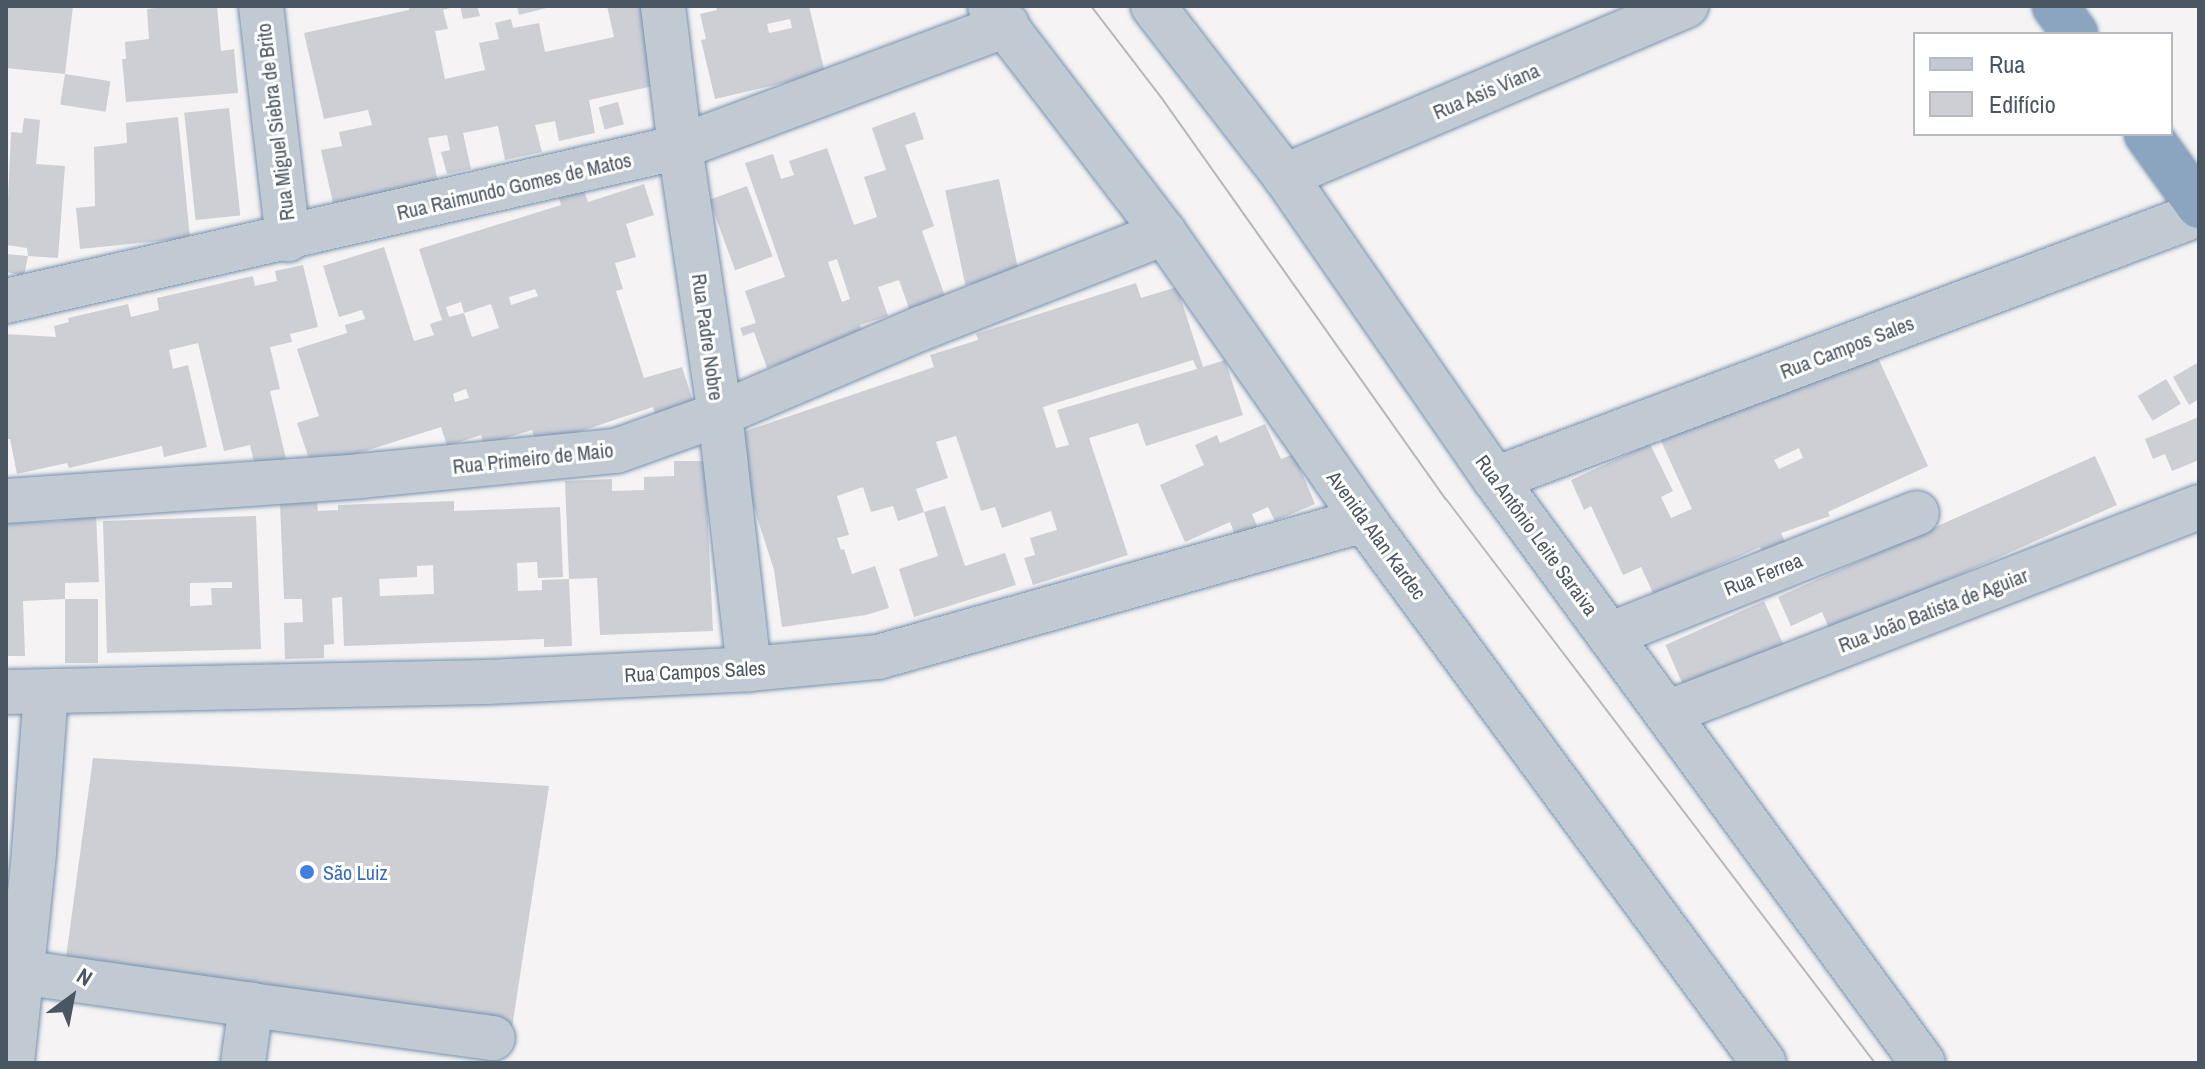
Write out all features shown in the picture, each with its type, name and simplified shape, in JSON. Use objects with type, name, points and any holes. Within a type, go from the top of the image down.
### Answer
[{"type":"highway","points":[[2055,6],[2074,32]]},
{"type":"highway","points":[[2148,136],[2199,206]]},
{"type":"street","name":"Rua Miguel Siebra de Brito","points":[[261,6],[288,239]]},
{"type":"street","name":"Rua Padre Nobre","points":[[663,6],[680,147],[720,414],[749,669]]},
{"type":"street","name":"Rua Antônio Leite Saraiva","points":[[1153,6],[1285,176],[1495,479],[1923,1063]]},
{"type":"street","name":"Rua Asis Viana","points":[[1285,176],[1686,6]]},
{"type":"street","name":"Rua Raimundo Gomes de Matos","points":[[6,301],[680,147],[999,15]]},
{"type":"street","name":"Avenida Alan Kardec","points":[[999,15],[1164,233],[1364,520],[1764,1063]]},
{"type":"street","name":"Rua Campos Sales","points":[[1495,479],[2199,214]]},
{"type":"street","name":"Rua Primeiro de Maio","points":[[6,501],[360,476],[616,451],[720,414],[922,328],[1164,233]]},
{"type":"street","name":"Rua João Batista de Aguiar","points":[[1667,713],[2199,507]]},
{"type":"street","name":"Rua Ferrea","points":[[1609,635],[1917,513]]},
{"type":"street","name":"Rua Campos Sales","points":[[26,692],[486,682],[749,669],[878,657],[1364,520]]},
{"type":"street","points":[[12,1063],[26,692]]},
{"type":"street","points":[[14,971],[493,1038]]},
{"type":"street","points":[[243,1063],[251,1005]]},
{"type":"building","points":[[6,6],[73,6],[65,74],[6,68]]},
{"type":"building","points":[[217,6],[221,51],[234,49],[238,93],[126,102],[122,59],[126,59],[125,42],[149,39],[147,9]]},
{"type":"building","points":[[409,6],[457,6],[443,10],[448,29],[435,31],[445,79],[485,70],[479,43],[499,39],[495,23],[511,19],[513,28],[539,23],[545,52],[614,37],[607,6],[640,6],[658,85],[589,100],[595,133],[559,141],[555,121],[535,125],[542,152],[505,160],[498,126],[463,133],[471,169],[447,174],[441,152],[450,150],[447,135],[428,138],[438,181],[333,203],[321,150],[342,146],[339,132],[372,125],[368,110],[324,119],[304,33],[409,10]]},
{"type":"building","points":[[460,6],[477,6],[480,16],[463,19]]},
{"type":"building","points":[[517,6],[550,6],[550,7],[519,15]]},
{"type":"building","points":[[716,6],[809,6],[825,73],[715,99],[701,40],[706,39],[700,14],[717,10]],"holes":[[[790,19],[792,28],[769,33],[767,24]]]},
{"type":"building","points":[[65,74],[110,81],[106,112],[60,105]]},
{"type":"building","points":[[618,102],[624,124],[605,129],[599,107]]},
{"type":"building","points":[[229,108],[240,215],[196,220],[184,113]]},
{"type":"building","points":[[915,112],[924,139],[905,145],[934,226],[922,231],[947,302],[911,314],[899,280],[878,287],[888,316],[860,325],[863,336],[767,368],[754,332],[743,336],[740,328],[756,323],[745,291],[785,277],[745,163],[773,154],[781,179],[794,175],[789,161],[827,148],[854,225],[877,217],[864,177],[886,170],[872,128]],"holes":[[[837,259],[850,299],[842,302],[828,262]]]},
{"type":"building","points":[[178,117],[190,238],[80,249],[76,208],[95,206],[94,147],[127,143],[126,123]]},
{"type":"building","points":[[24,118],[40,120],[36,164],[65,166],[58,258],[28,256],[27,248],[6,245],[11,132],[22,133]]},
{"type":"building","points":[[999,179],[1019,274],[965,285],[945,190]]},
{"type":"building","points":[[644,184],[654,215],[626,224],[636,257],[615,263],[623,289],[616,291],[644,378],[682,367],[696,411],[658,423],[653,407],[537,446],[532,430],[484,445],[481,435],[447,446],[441,427],[312,468],[297,423],[319,416],[297,349],[347,333],[345,325],[365,319],[362,310],[339,317],[323,266],[384,247],[414,341],[434,335],[430,324],[442,320],[419,249],[561,205],[559,198],[584,191],[588,202]],"holes":[[[535,289],[538,296],[511,305],[509,297]],[[461,302],[464,313],[449,317],[446,307]],[[491,304],[499,328],[472,337],[464,313]],[[466,389],[469,398],[455,402],[453,394]]]},
{"type":"building","points":[[747,186],[773,256],[735,270],[709,200]]},
{"type":"building","points":[[6,254],[28,256],[24,276],[6,272]]},
{"type":"building","points":[[303,265],[318,327],[290,334],[292,342],[270,347],[280,389],[270,391],[286,459],[255,466],[250,445],[224,451],[198,343],[169,350],[173,369],[188,365],[207,447],[164,457],[162,446],[69,468],[67,463],[17,474],[10,439],[6,439],[6,334],[56,337],[54,326],[69,322],[68,318],[128,304],[131,317],[159,310],[157,298],[253,276],[255,286],[277,281],[275,271]]},
{"type":"building","points":[[1136,283],[1141,298],[1177,287],[1203,367],[1225,360],[1243,415],[1146,446],[1138,423],[1089,438],[1128,555],[1033,585],[1024,558],[1035,555],[1030,538],[1057,530],[1051,511],[1002,528],[995,507],[981,511],[956,436],[936,442],[948,478],[916,489],[924,512],[898,521],[893,506],[871,512],[863,487],[837,496],[849,535],[837,538],[852,574],[875,566],[889,608],[866,615],[782,627],[774,570],[731,436],[934,367],[930,355],[978,340],[976,334]],"holes":[[[1193,360],[1197,369],[1057,410],[1069,445],[1056,448],[1043,407]]]},
{"type":"building","points":[[1872,345],[1928,466],[1828,512],[1830,516],[1781,533],[1787,546],[1764,557],[1760,547],[1654,595],[1641,567],[1623,575],[1591,506],[1584,510],[1571,480],[1650,444],[1673,491],[1661,497],[1671,518],[1692,509],[1661,441]],"holes":[[[1799,448],[1803,458],[1779,469],[1774,460]]]},
{"type":"building","points":[[2199,362],[2199,399],[2189,405],[2173,377]]},
{"type":"building","points":[[2166,379],[2181,404],[2153,421],[2138,396]]},
{"type":"building","points":[[2199,417],[2199,460],[2172,471],[2165,454],[2153,459],[2145,439]]},
{"type":"building","points":[[1265,424],[1281,459],[1294,454],[1315,504],[1275,521],[1268,507],[1252,514],[1258,528],[1236,538],[1230,522],[1185,542],[1160,485],[1204,465],[1195,445],[1217,435],[1220,443]]},
{"type":"building","points":[[2095,456],[2117,505],[1861,618],[1834,640],[1822,612],[1791,626],[1778,597]]},
{"type":"building","points":[[674,461],[705,461],[713,631],[600,635],[597,578],[569,579],[565,481],[612,479],[612,491],[644,490],[644,477],[674,476]]},
{"type":"building","points":[[454,501],[454,511],[560,507],[563,577],[538,578],[537,562],[517,563],[518,591],[542,590],[542,580],[569,579],[572,646],[544,647],[544,639],[344,646],[342,597],[332,598],[334,644],[324,645],[324,658],[285,659],[284,623],[303,622],[302,599],[284,599],[280,504],[317,502],[318,511],[338,510],[338,505]],"holes":[[[433,565],[434,594],[380,596],[379,579],[417,577],[417,566]]]},
{"type":"building","points":[[945,506],[965,566],[1005,553],[1016,585],[914,617],[899,569],[938,556],[924,512]]},
{"type":"building","points":[[96,514],[99,582],[65,583],[65,599],[23,601],[25,656],[6,656],[6,523],[63,521],[63,515]]},
{"type":"building","points":[[256,516],[261,649],[107,653],[103,521]],"holes":[[[232,582],[232,588],[211,588],[212,605],[190,606],[190,583]]]},
{"type":"building","points":[[65,599],[98,599],[98,663],[65,663]]},
{"type":"building","points":[[1764,601],[1785,649],[1686,692],[1665,645]]},
{"type":"building","name":"São Luiz","points":[[93,758],[549,786],[512,1028],[66,958]]},
{"type":"tram line","points":[[1091,6],[1163,100],[1446,499],[1875,1063]]},
{"type":"place","name":"São Luiz","points":[[307,872]]}]
